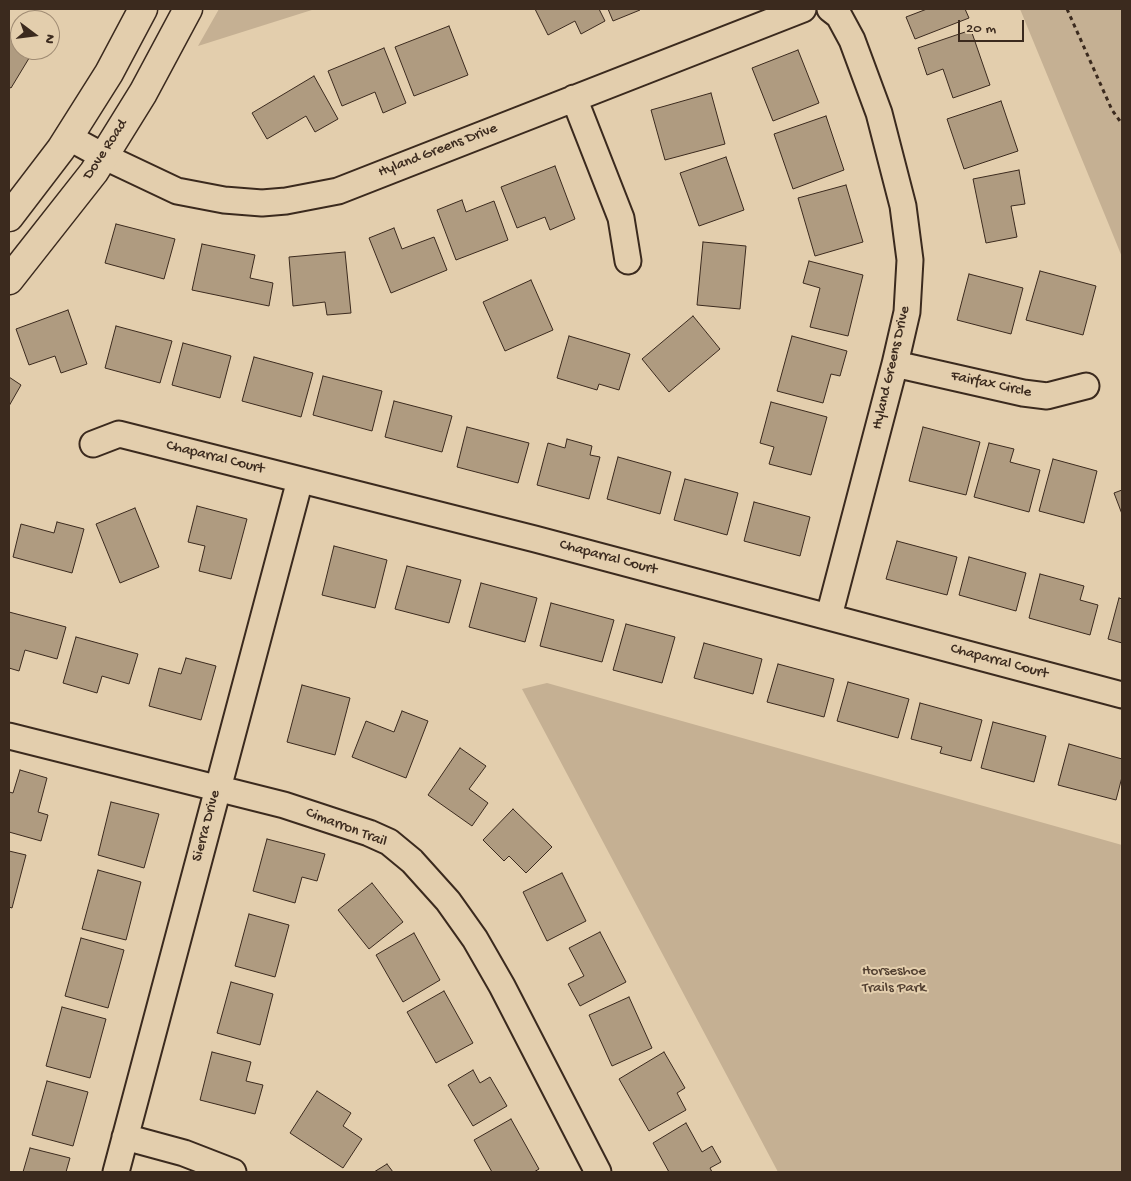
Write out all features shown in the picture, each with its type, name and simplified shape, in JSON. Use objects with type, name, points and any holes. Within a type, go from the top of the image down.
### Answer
[{"type":"main road","points":[[9,216],[61,149],[109,73],[143,9]]},
{"type":"main road","name":"Dove Road","points":[[11,274],[94,172],[143,93],[188,9]]},
{"type":"street","name":"Hyland Greens Drive","points":[[68,137],[177,191],[224,200],[262,203],[286,201],[338,191],[803,9]]},
{"type":"street","name":"Hyland Greens Drive","points":[[829,616],[907,312],[910,260],[903,206],[876,104],[852,40],[839,16],[830,9]]},
{"type":"street","points":[[574,98],[622,218],[628,260]]},
{"type":"street","name":"Fairfax Circle","points":[[895,364],[1023,393],[1047,396],[1086,386]]},
{"type":"street","name":"Chaparral Court","points":[[92,444],[119,434],[829,616],[1122,695]]},
{"type":"street","name":"Sierra Drive","points":[[116,1172],[300,480]]},
{"type":"street","name":"Cimarron Trail","points":[[9,736],[284,805],[369,833],[389,842],[412,861],[448,901],[475,939],[502,986],[598,1172]]},
{"type":"street","points":[[125,1137],[184,1153],[233,1172]]},
{"type":"path","points":[[1067,9],[1112,110],[1122,124]]},
{"type":"green space","points":[[219,9],[315,9],[198,46]]},
{"type":"green space","points":[[1020,9],[1122,9],[1122,257],[1109,225]]},
{"type":"green space","name":"Horseshoe Trails Park","points":[[547,683],[1122,845],[1122,1172],[778,1172],[522,689]]},
{"type":"building","points":[[535,9],[599,9],[605,21],[581,34],[575,21],[548,35]]},
{"type":"building","points":[[608,9],[640,9],[640,10],[613,21]]},
{"type":"building","points":[[927,9],[965,9],[969,18],[915,39],[906,17]]},
{"type":"building","points":[[449,26],[468,75],[414,96],[395,47]]},
{"type":"building","points":[[971,30],[990,85],[953,98],[943,69],[927,75],[918,48]]},
{"type":"building","points":[[9,32],[10,60],[28,60],[11,88],[9,87]]},
{"type":"building","points":[[384,48],[406,103],[383,113],[375,92],[342,106],[328,71]]},
{"type":"building","points":[[798,50],[819,103],[773,121],[752,68]]},
{"type":"building","points":[[314,76],[338,119],[315,132],[306,116],[267,139],[252,113]]},
{"type":"building","points":[[711,93],[725,144],[665,160],[651,110]]},
{"type":"building","points":[[1001,101],[1018,151],[964,169],[947,119]]},
{"type":"building","points":[[826,116],[844,170],[793,189],[774,134]]},
{"type":"building","points":[[726,157],[744,210],[699,226],[680,173]]},
{"type":"building","points":[[555,166],[575,219],[550,230],[545,217],[517,228],[501,187]]},
{"type":"building","points":[[1019,170],[1025,204],[1011,206],[1017,237],[986,243],[973,179]]},
{"type":"building","points":[[846,185],[863,242],[815,256],[798,198]]},
{"type":"building","points":[[462,200],[466,212],[494,201],[508,240],[456,260],[437,210]]},
{"type":"building","points":[[116,224],[175,239],[164,279],[105,263]]},
{"type":"building","points":[[394,228],[402,249],[434,237],[447,270],[391,293],[369,238]]},
{"type":"building","points":[[703,242],[746,246],[740,309],[697,305]]},
{"type":"building","points":[[202,244],[255,255],[250,278],[273,283],[269,306],[192,290]]},
{"type":"building","points":[[345,252],[351,313],[327,315],[325,302],[293,306],[289,257]]},
{"type":"building","points":[[809,261],[863,275],[848,336],[810,327],[820,288],[803,283]]},
{"type":"building","points":[[1040,271],[1096,286],[1083,335],[1026,320]]},
{"type":"building","points":[[969,274],[1023,288],[1011,334],[957,320]]},
{"type":"building","points":[[531,280],[553,330],[505,351],[483,302]]},
{"type":"building","points":[[68,310],[87,364],[61,373],[55,356],[29,365],[16,329]]},
{"type":"building","points":[[693,316],[720,349],[669,392],[642,359]]},
{"type":"building","points":[[116,326],[172,341],[160,383],[105,368]]},
{"type":"building","points":[[569,336],[630,354],[619,390],[599,384],[597,390],[557,378]]},
{"type":"building","points":[[792,336],[847,351],[840,376],[831,374],[823,403],[777,391]]},
{"type":"building","points":[[183,343],[231,356],[220,398],[172,385]]},
{"type":"building","points":[[254,357],[313,373],[301,417],[242,401]]},
{"type":"building","points":[[323,376],[382,391],[372,431],[313,415]]},
{"type":"building","points":[[9,377],[21,385],[9,406]]},
{"type":"building","points":[[394,401],[452,416],[442,452],[385,437]]},
{"type":"building","points":[[771,402],[827,417],[811,475],[769,464],[774,447],[760,443]]},
{"type":"building","points":[[467,427],[529,443],[518,483],[457,467]]},
{"type":"building","points":[[923,427],[980,442],[966,495],[909,481]]},
{"type":"building","points":[[567,439],[592,446],[590,455],[600,457],[589,499],[537,485],[548,443],[565,448]]},
{"type":"building","points":[[989,443],[1014,449],[1010,462],[1040,470],[1029,512],[974,497]]},
{"type":"building","points":[[618,457],[671,472],[660,514],[607,499]]},
{"type":"building","points":[[1053,459],[1097,471],[1084,523],[1039,511]]},
{"type":"building","points":[[685,479],[738,493],[727,535],[674,520]]},
{"type":"building","points":[[1122,490],[1122,514],[1114,493]]},
{"type":"building","points":[[754,502],[810,517],[800,556],[744,541]]},
{"type":"building","points":[[197,506],[247,519],[231,579],[199,571],[205,546],[188,542]]},
{"type":"building","points":[[135,508],[159,567],[120,583],[96,524]]},
{"type":"building","points":[[57,522],[84,529],[72,573],[13,557],[21,524],[54,533]]},
{"type":"building","points":[[897,541],[957,557],[947,595],[886,579]]},
{"type":"building","points":[[334,546],[387,560],[375,608],[322,595]]},
{"type":"building","points":[[969,557],[1026,573],[1016,611],[959,595]]},
{"type":"building","points":[[407,566],[461,580],[449,623],[395,609]]},
{"type":"building","points":[[1040,574],[1084,586],[1080,600],[1098,605],[1090,635],[1029,618]]},
{"type":"building","points":[[481,583],[537,598],[525,642],[469,627]]},
{"type":"building","points":[[1119,598],[1122,599],[1122,643],[1108,639]]},
{"type":"building","points":[[551,603],[614,620],[602,662],[540,646]]},
{"type":"building","points":[[9,612],[66,627],[57,659],[25,650],[19,671],[9,668]]},
{"type":"building","points":[[626,624],[675,637],[662,683],[613,670]]},
{"type":"building","points":[[76,637],[138,654],[129,684],[102,676],[97,693],[63,683]]},
{"type":"building","points":[[704,643],[762,659],[753,694],[694,678]]},
{"type":"building","points":[[186,658],[216,666],[201,720],[149,706],[159,668],[181,674]]},
{"type":"building","points":[[778,664],[834,679],[824,717],[767,702]]},
{"type":"building","points":[[848,682],[909,699],[898,738],[837,721]]},
{"type":"building","points":[[302,685],[350,698],[335,755],[287,742]]},
{"type":"building","points":[[920,703],[982,720],[971,761],[940,753],[942,747],[911,739]]},
{"type":"building","points":[[402,711],[428,721],[406,778],[352,757],[366,721],[394,732]]},
{"type":"building","points":[[993,722],[1046,736],[1034,782],[981,768]]},
{"type":"building","points":[[1069,744],[1122,759],[1122,777],[1116,800],[1058,785]]},
{"type":"building","points":[[460,748],[486,766],[469,789],[488,803],[472,826],[428,795]]},
{"type":"building","points":[[20,770],[47,778],[38,812],[48,815],[41,841],[9,832],[9,792],[13,793]]},
{"type":"building","points":[[111,802],[159,814],[144,868],[98,855]]},
{"type":"building","points":[[513,809],[552,847],[526,873],[509,856],[504,861],[483,840]]},
{"type":"building","points":[[267,839],[325,854],[317,881],[302,877],[295,903],[253,891]]},
{"type":"building","points":[[9,851],[26,855],[12,908],[9,907]]},
{"type":"building","points":[[98,870],[141,882],[126,940],[82,929]]},
{"type":"building","points":[[562,873],[586,921],[547,941],[523,892]]},
{"type":"building","points":[[372,883],[403,922],[369,949],[338,910]]},
{"type":"building","points":[[249,914],[289,925],[275,977],[235,966]]},
{"type":"building","points":[[600,932],[626,982],[580,1006],[568,984],[584,976],[569,948]]},
{"type":"building","points":[[414,933],[440,980],[403,1002],[376,955]]},
{"type":"building","points":[[81,938],[124,950],[108,1008],[65,996]]},
{"type":"building","points":[[231,982],[273,994],[260,1045],[217,1033]]},
{"type":"building","points":[[444,991],[473,1043],[436,1063],[407,1012]]},
{"type":"building","points":[[629,997],[652,1048],[612,1066],[589,1015]]},
{"type":"building","points":[[62,1007],[106,1019],[90,1078],[46,1066]]},
{"type":"building","points":[[212,1052],[251,1062],[246,1081],[263,1085],[255,1114],[200,1100]]},
{"type":"building","points":[[664,1052],[685,1088],[677,1093],[686,1110],[649,1131],[619,1079]]},
{"type":"building","points":[[473,1070],[480,1083],[490,1077],[507,1106],[473,1126],[448,1085]]},
{"type":"building","points":[[47,1081],[88,1092],[73,1146],[32,1135]]},
{"type":"building","points":[[317,1091],[351,1113],[343,1126],[362,1139],[343,1168],[290,1133]]},
{"type":"building","points":[[511,1119],[539,1169],[534,1172],[492,1172],[474,1140]]},
{"type":"building","points":[[686,1123],[702,1152],[712,1146],[721,1162],[710,1168],[712,1172],[669,1172],[653,1143]]},
{"type":"building","points":[[30,1148],[70,1158],[66,1172],[23,1172]]},
{"type":"building","points":[[387,1164],[393,1172],[374,1172]]}]
